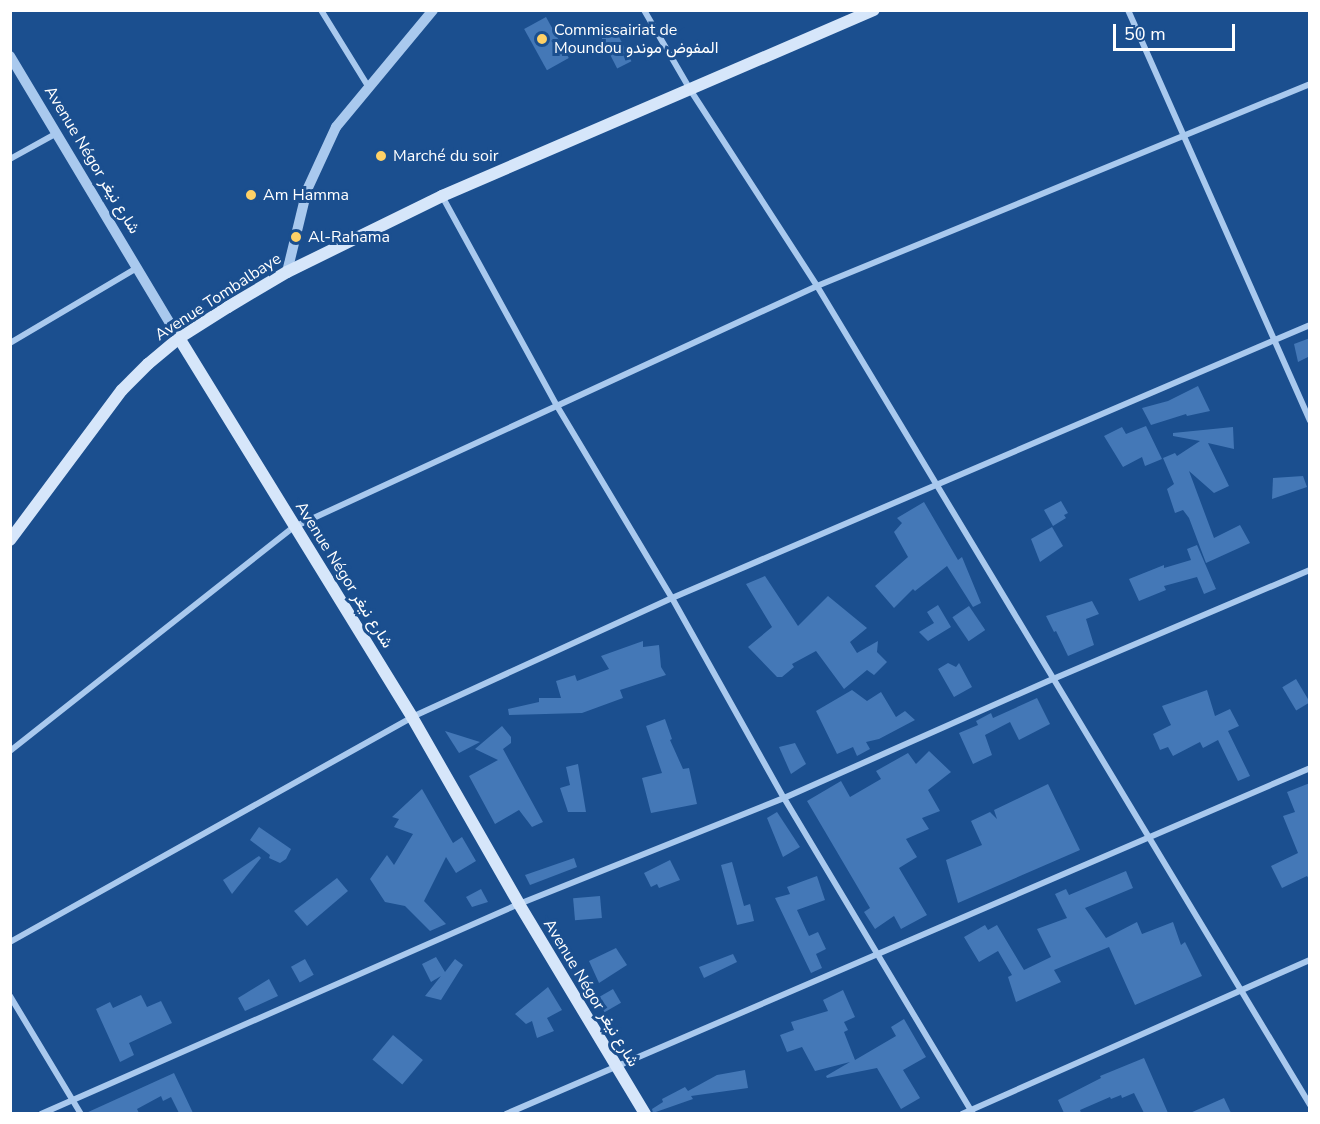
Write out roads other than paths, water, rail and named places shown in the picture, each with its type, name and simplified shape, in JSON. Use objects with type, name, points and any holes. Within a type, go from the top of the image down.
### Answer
[{"type":"main road","name":"Avenue Tombalbaye","points":[[10,540],[122,390],[179,338],[287,272],[442,196],[692,91],[874,10]]},
{"type":"main road","name":"Avenue Négor شارع نيغر","points":[[179,338],[412,717],[519,904],[645,1113]]},
{"type":"street","points":[[321,10],[368,86]]},
{"type":"street","points":[[287,272],[307,190],[336,126],[433,10]]},
{"type":"street","points":[[644,10],[692,91],[817,286],[1310,1105]]},
{"type":"street","points":[[1128,10],[1310,420]]},
{"type":"street","name":"Avenue Négor شارع نيغر","points":[[10,56],[179,338]]},
{"type":"street","points":[[10,751],[294,527],[817,286],[1310,84]]},
{"type":"street","points":[[10,159],[57,133]]},
{"type":"street","points":[[442,196],[557,406],[672,598],[784,798],[876,955],[972,1112]]},
{"type":"street","points":[[10,344],[137,268]]},
{"type":"street","points":[[10,942],[412,717],[672,598],[1310,324]]},
{"type":"street","points":[[41,1113],[519,904],[784,798],[1053,679],[1310,570]]},
{"type":"street","points":[[506,1113],[1310,768]]},
{"type":"street","points":[[962,1113],[972,1112],[1310,960]]},
{"type":"street","points":[[10,996],[81,1113]]},
{"type":"place","name":"Commissairiat de Moundou المفوض موندو","points":[[542,39]]},
{"type":"place","name":"Marché du soir","points":[[381,156]]},
{"type":"place","name":"Am Hamma","points":[[251,195]]},
{"type":"place","name":"Al-Rahama","points":[[296,237]]}]
